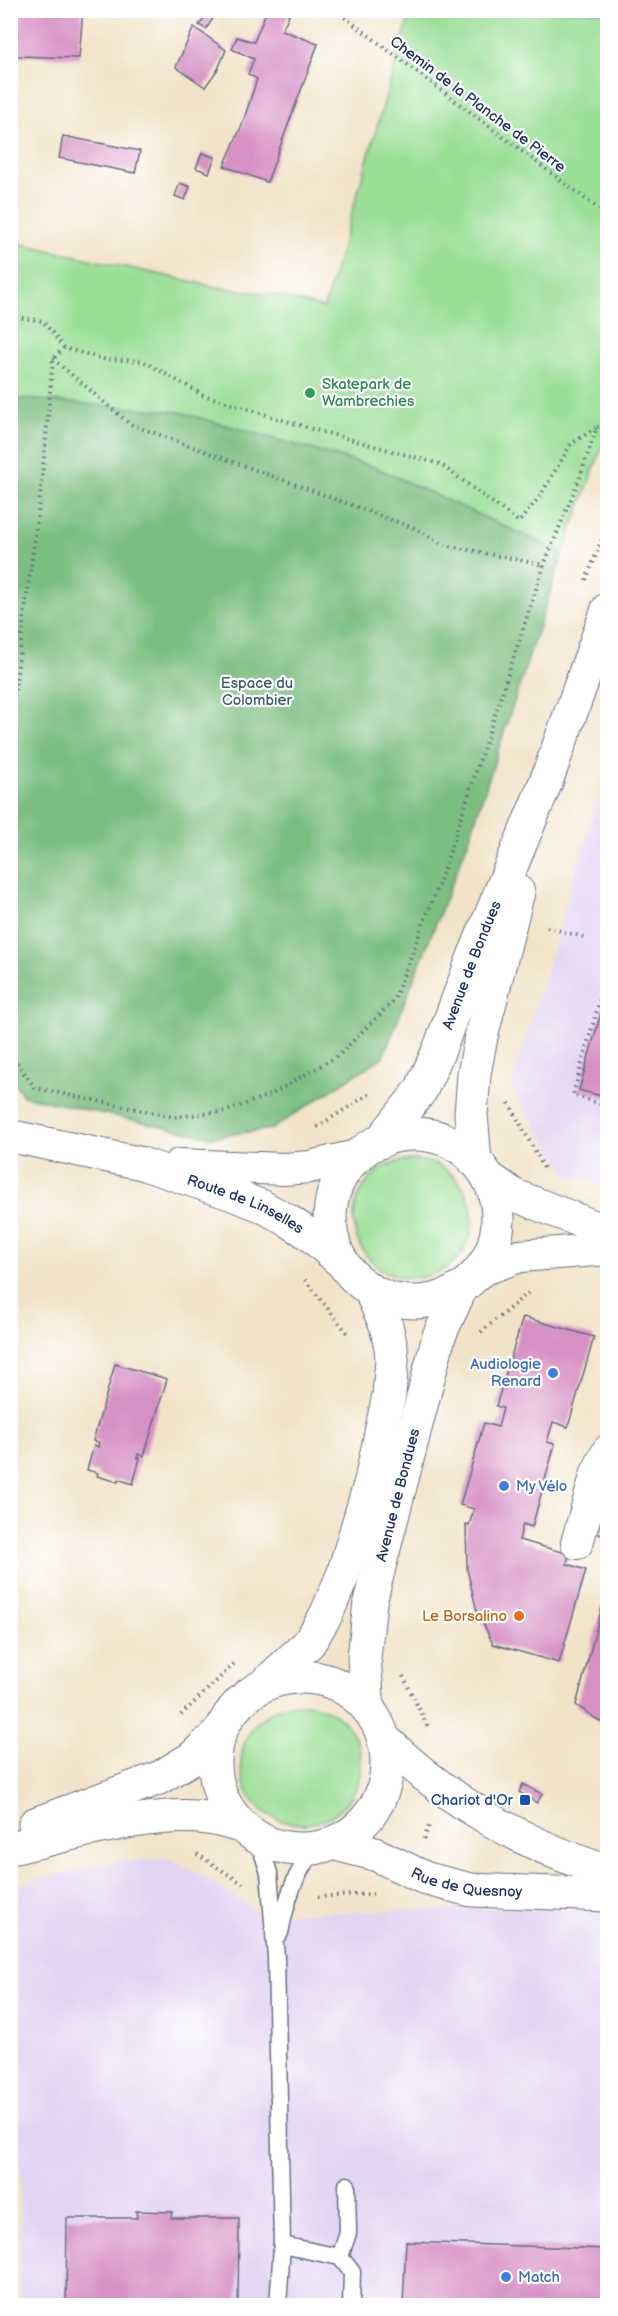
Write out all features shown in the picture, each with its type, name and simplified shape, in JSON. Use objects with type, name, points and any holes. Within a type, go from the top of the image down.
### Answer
[{"type":"main road","name":"Avenue de Bondues","points":[[370,1148],[414,1100],[428,1076],[547,779],[608,609]]},
{"type":"main road","name":"Avenue de Bondues","points":[[481,1169],[471,1114],[476,1063],[547,779]]},
{"type":"main road","points":[[408,1134],[436,1137],[458,1147],[481,1169],[495,1197],[498,1225],[493,1247],[470,1279],[438,1299],[419,1302],[394,1300],[370,1290],[342,1263],[331,1235],[331,1205],[340,1177],[370,1148],[408,1134]]},
{"type":"main road","name":"Avenue de Bondues","points":[[368,1709],[364,1658],[370,1602],[439,1336],[470,1279]]},
{"type":"main road","name":"Avenue de Bondues","points":[[264,1686],[302,1651],[323,1621],[340,1582],[372,1481],[388,1395],[392,1348],[386,1326],[370,1290]]},
{"type":"main road","points":[[10,1832],[159,1778],[192,1758],[221,1731],[238,1704],[264,1686],[291,1678],[320,1679],[347,1690],[368,1709],[384,1739],[387,1774],[378,1801],[367,1819],[357,1829],[323,1846],[283,1847],[248,1831],[206,1818],[164,1818],[109,1826],[10,1848]]},
{"type":"main road","points":[[221,1731],[216,1753],[217,1782],[228,1810],[248,1831]]},
{"type":"main road","points":[[384,1739],[435,1783],[490,1820],[549,1849],[608,1872]]},
{"type":"main road","name":"Rue de Quesnoy","points":[[323,1846],[375,1854],[412,1872],[444,1884],[471,1890],[608,1895]]},
{"type":"street","name":"Route de Linselles","points":[[10,1136],[140,1163],[262,1206],[301,1229],[342,1263]]},
{"type":"street","name":"Route de Linselles","points":[[140,1163],[284,1169],[310,1167],[370,1148]]},
{"type":"street","points":[[481,1169],[514,1195],[608,1232]]},
{"type":"street","points":[[470,1279],[520,1256],[608,1249]]},
{"type":"street","points":[[577,1543],[597,1473],[608,1451]]},
{"type":"lane","points":[[248,1831],[266,1860],[272,1892],[276,1957],[282,2245],[278,2306]]},
{"type":"lane","points":[[276,1957],[290,1894],[300,1869],[323,1846]]},
{"type":"lane","points":[[340,2257],[348,2233],[347,2185]]},
{"type":"lane","points":[[282,2245],[340,2257],[352,2272],[351,2306]]},
{"type":"path","name":"Chemin de la Planche de Pierre","points":[[335,10],[608,216]]},
{"type":"path","points":[[10,316],[43,321],[64,348],[104,359],[143,361],[203,395],[312,429],[440,464],[519,522],[540,496],[571,444],[597,427],[608,424]]},
{"type":"path","points":[[10,726],[41,489],[53,359],[64,348]]},
{"type":"path","points":[[53,359],[130,424],[414,528],[444,545],[544,565]]},
{"type":"path","points":[[10,1053],[35,1088],[174,1117],[226,1111],[272,1094],[339,1055],[394,1000],[442,875],[544,565],[580,477],[597,427]]},
{"type":"path","points":[[544,927],[583,937]]},
{"type":"path","points":[[608,971],[573,1095],[608,1106]]},
{"type":"path","points":[[309,1132],[376,1090]]},
{"type":"path","points":[[506,1095],[514,1115],[549,1178]]},
{"type":"path","points":[[301,1275],[356,1344]]},
{"type":"path","points":[[478,1334],[529,1292]]},
{"type":"path","points":[[180,1716],[236,1661]]},
{"type":"path","points":[[188,1848],[251,1889],[272,1892]]},
{"type":"path","points":[[290,1894],[311,1897],[394,1891],[412,1872]]},
{"type":"shaded area","points":[[607,769],[607,1186],[568,1175],[511,1088]]},
{"type":"shaded area","points":[[167,1858],[199,1874],[257,1912],[274,1914],[428,1909],[607,1909],[607,2305],[20,2305],[21,2174],[10,2127],[10,1886],[101,1864]]},
{"type":"green space","points":[[411,11],[607,11],[607,433],[563,553],[374,467],[179,412],[12,398],[17,243],[216,287],[274,295],[324,308]]},
{"type":"green space","name":"Espace du Colombier","points":[[12,398],[179,412],[374,467],[563,553],[468,842],[383,1057],[272,1129],[211,1137],[23,1096],[11,1077]]},
{"type":"green space","points":[[413,1160],[435,1165],[455,1177],[467,1197],[472,1219],[467,1241],[455,1261],[435,1273],[413,1278],[391,1273],[371,1261],[359,1241],[354,1219],[359,1197],[371,1177],[391,1165]]},
{"type":"green space","points":[[301,1704],[324,1708],[344,1721],[357,1741],[361,1764],[357,1787],[344,1807],[324,1820],[301,1824],[278,1820],[258,1807],[245,1787],[241,1764],[245,1741],[258,1721],[278,1708]]},
{"type":"building","points":[[17,10],[83,10],[79,58],[16,56]]},
{"type":"building","points":[[197,10],[228,10],[223,18],[216,14],[206,29],[199,25],[205,17]]},
{"type":"building","points":[[267,10],[286,10],[289,15],[282,30],[318,44],[267,182],[224,166],[242,125],[257,79],[248,74],[254,59],[232,49],[237,37],[254,42]]},
{"type":"building","points":[[194,27],[226,50],[218,69],[205,87],[176,67]]},
{"type":"building","points":[[63,136],[140,151],[135,173],[59,158]]},
{"type":"building","points":[[202,153],[215,157],[209,173],[196,168]]},
{"type":"building","points":[[180,183],[190,187],[185,200],[175,196]]},
{"type":"building","points":[[608,992],[608,1098],[579,1090]]},
{"type":"building","points":[[523,1317],[594,1337],[568,1427],[553,1422],[547,1442],[555,1444],[532,1527],[523,1524],[519,1540],[569,1554],[567,1564],[586,1570],[559,1663],[493,1644],[476,1608],[467,1569],[466,1524],[469,1525],[474,1509],[460,1505],[484,1423],[498,1427],[503,1408],[496,1406]]},
{"type":"building","points":[[115,1364],[167,1379],[144,1456],[138,1454],[137,1458],[140,1458],[133,1484],[97,1476],[98,1473],[87,1470],[94,1445],[98,1447],[99,1442],[93,1441]]},
{"type":"building","points":[[598,1502],[608,1504],[608,1537],[590,1531]]},
{"type":"building","points":[[604,1600],[608,1601],[608,1727],[576,1705]]},
{"type":"building","points":[[523,1784],[542,1794],[537,1803],[519,1792]]},
{"type":"building","points":[[136,2211],[172,2212],[171,2218],[239,2218],[238,2306],[66,2306],[67,2218],[137,2218]]},
{"type":"building","name":"Match","points":[[406,2242],[608,2249],[608,2306],[403,2306]]},
{"type":"place","name":"Skatepark de Wambrechies","points":[[310,393]]},
{"type":"place","name":"Audiologie Renard","points":[[553,1373]]},
{"type":"place","name":"My Vélo","points":[[504,1486]]},
{"type":"place","name":"Le Borsalino","points":[[519,1616]]},
{"type":"place","name":"Chariot d'Or","points":[[525,1800]]},
{"type":"place","name":"Match","points":[[506,2277]]}]
